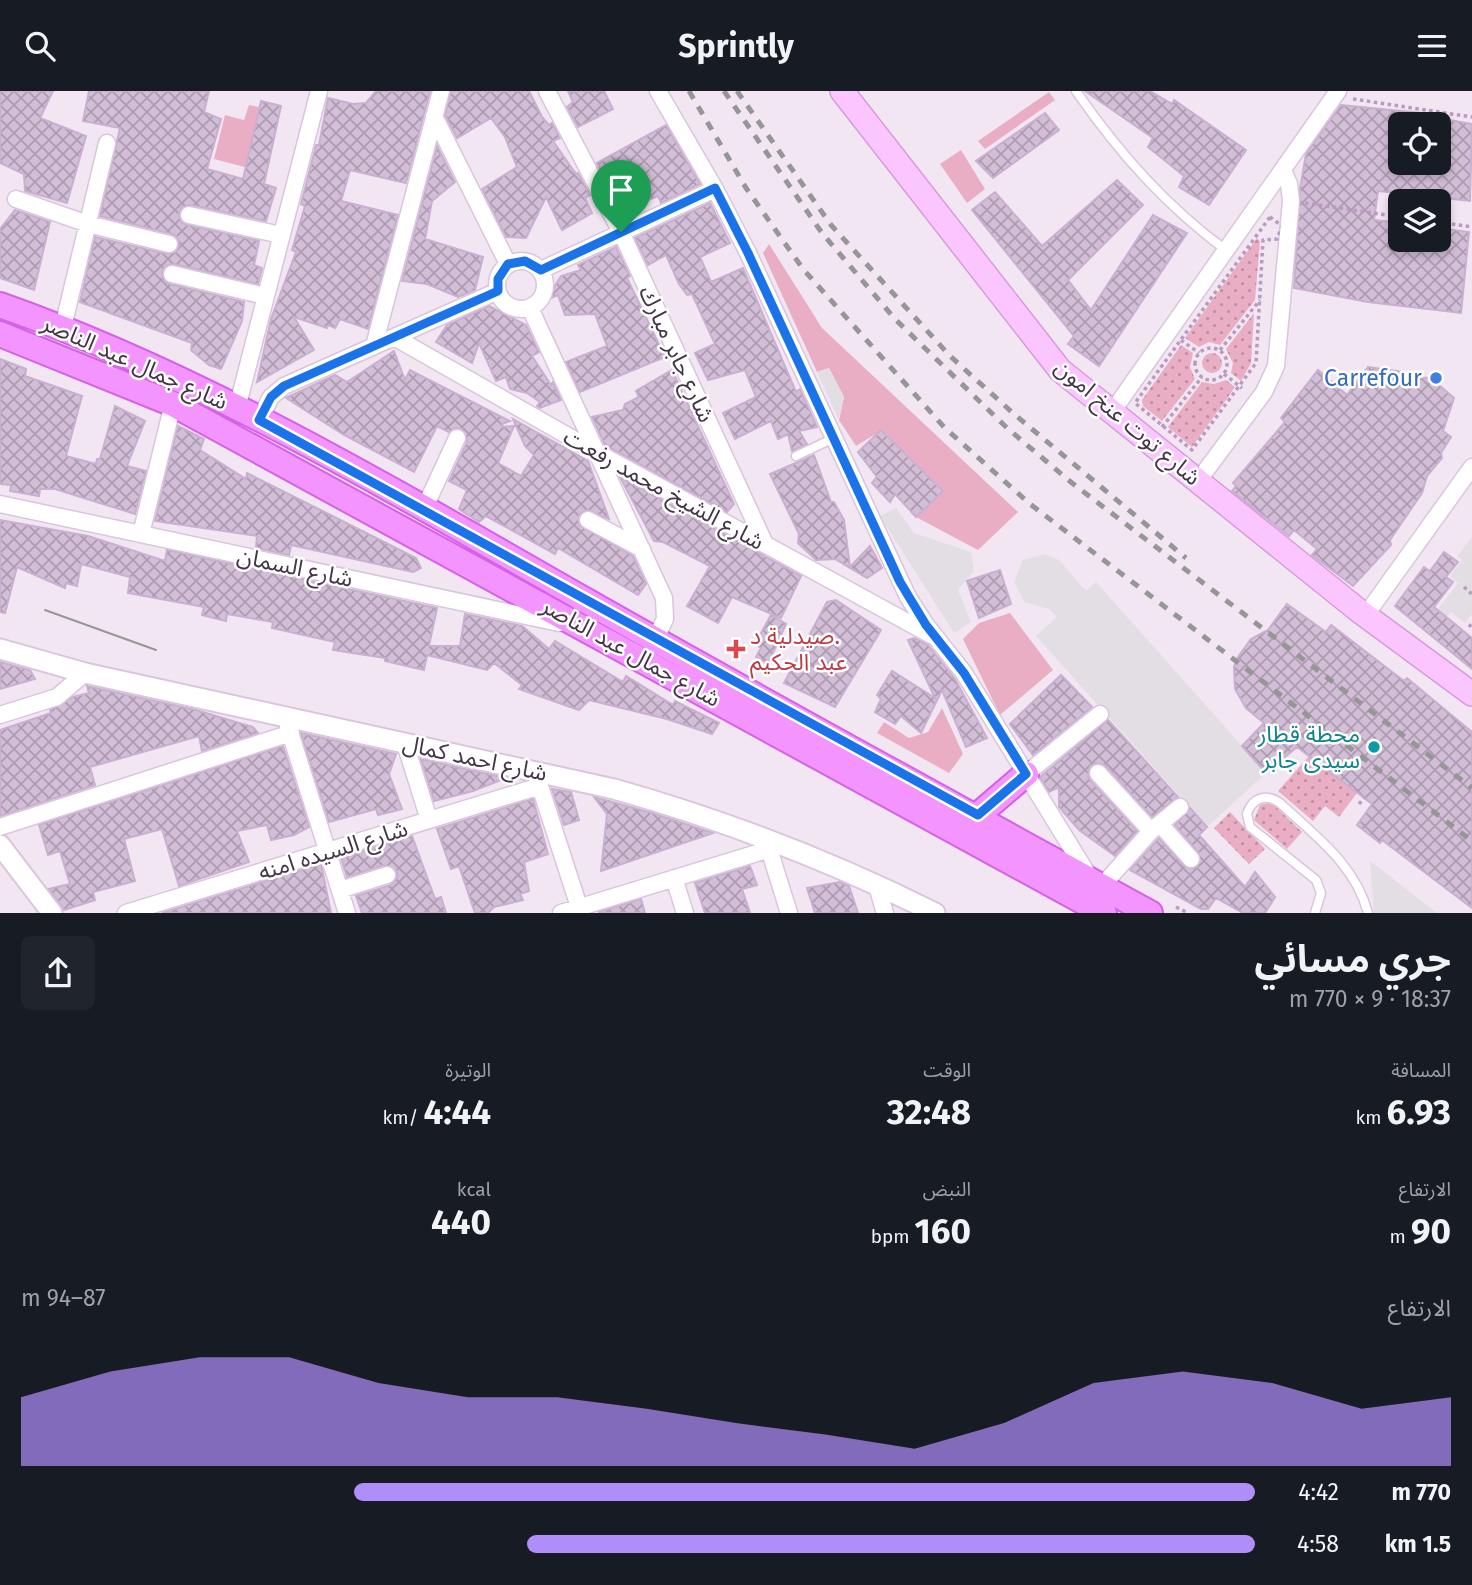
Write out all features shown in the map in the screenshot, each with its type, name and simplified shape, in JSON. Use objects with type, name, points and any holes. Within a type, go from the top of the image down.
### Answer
[{"type":"main road","name":"شارع توت عنخ امون","points":[[842,91],[1050,359],[1112,412],[1157,434],[1198,481],[1365,615],[1472,694]]},
{"type":"main road","name":"شارع جمال عبد الناصر","points":[[0,305],[63,327],[237,408],[424,509],[655,640],[978,815],[1150,913]]},
{"type":"main road","name":"شارع جمال عبد الناصر","points":[[0,334],[173,404],[589,629],[1104,913]]},
{"type":"main road","points":[[978,815],[1026,774]]},
{"type":"street","points":[[237,408],[319,91]]},
{"type":"street","points":[[374,346],[440,91]]},
{"type":"street","name":"شارع جابر مبارك","points":[[547,91],[621,232],[765,544]]},
{"type":"street","points":[[658,91],[715,188],[900,582],[936,638],[964,673],[1096,883],[1180,807]]},
{"type":"street","points":[[1112,412],[1283,170],[1343,95]]},
{"type":"street","points":[[434,116],[508,264]]},
{"type":"street","points":[[63,327],[107,143]]},
{"type":"street","points":[[1198,481],[1258,400],[1276,366],[1282,324],[1291,192],[1283,170]]},
{"type":"street","points":[[541,270],[715,188]]},
{"type":"street","points":[[16,199],[88,224],[169,244]]},
{"type":"street","points":[[189,215],[281,235]]},
{"type":"street","points":[[525,261],[541,270],[545,292],[530,308],[510,307],[498,291],[498,279],[508,264],[525,261]]},
{"type":"street","points":[[172,274],[265,296]]},
{"type":"street","points":[[259,420],[271,397],[284,386],[498,291]]},
{"type":"street","points":[[530,308],[666,605],[665,619],[655,640]]},
{"type":"street","name":"شارع الشيخ محمد رفعت","points":[[394,337],[596,452],[936,638]]},
{"type":"street","points":[[141,534],[173,404]]},
{"type":"street","points":[[424,509],[457,438]]},
{"type":"street","points":[[1365,615],[1472,467]]},
{"type":"street","name":"شارع السمان","points":[[0,504],[589,629]]},
{"type":"street","points":[[588,520],[642,549]]},
{"type":"street","name":"شارع احمد كمال","points":[[0,649],[288,725],[405,743],[538,779],[696,812],[774,847],[876,884],[935,913]]},
{"type":"street","points":[[0,715],[57,697],[85,673]]},
{"type":"street","points":[[1026,774],[1100,714]]},
{"type":"street","points":[[0,827],[288,725],[348,913]]},
{"type":"street","points":[[405,743],[429,820]]},
{"type":"street","points":[[1098,773],[1191,859]]},
{"type":"street","points":[[538,779],[580,910]]},
{"type":"street","name":"شارع السيده امنه","points":[[126,913],[429,820],[538,779]]},
{"type":"street","points":[[0,845],[52,913]]},
{"type":"street","points":[[561,913],[580,910],[774,847],[789,913]]},
{"type":"street","points":[[340,890],[387,875]]},
{"type":"street","points":[[674,878],[685,913]]},
{"type":"street","points":[[876,884],[885,913]]},
{"type":"lane","points":[[1076,91],[1102,129],[1155,190],[1227,251]]},
{"type":"lane","points":[[796,456],[834,439]]},
{"type":"lane","points":[[1315,913],[1321,901],[1316,880],[1250,827],[1247,814],[1254,801],[1274,798],[1336,855],[1359,885],[1368,913]]},
{"type":"path","points":[[1343,95],[1472,117]]},
{"type":"path","points":[[1308,204],[1388,215]]},
{"type":"path","points":[[1270,217],[1283,226],[1278,239],[1263,240],[1256,363],[1241,387],[1192,450],[1157,434],[1135,403],[1180,340],[1270,217]]},
{"type":"path","points":[[1451,224],[1472,227]]},
{"type":"path","points":[[1220,350],[1260,300]]},
{"type":"path","points":[[1180,340],[1199,353]]},
{"type":"path","points":[[1209,348],[1220,350],[1227,358],[1224,374],[1214,380],[1202,377],[1195,366],[1199,353],[1209,348]]},
{"type":"path","points":[[1224,374],[1258,400]]},
{"type":"path","points":[[1157,434],[1202,377]]},
{"type":"path","points":[[1464,587],[1472,594]]},
{"type":"path","points":[[1359,804],[1364,798]]},
{"type":"path","points":[[1176,907],[1188,913]]},
{"type":"shaded area","points":[[1049,92],[1055,100],[985,149],[978,141]]},
{"type":"shaded area","points":[[249,105],[259,107],[248,157],[264,172],[214,159],[225,115],[244,120]]},
{"type":"shaded area","points":[[961,150],[985,189],[967,203],[940,164]]},
{"type":"shaded area","points":[[1257,238],[1260,241],[1255,300],[1220,345],[1209,342],[1199,347],[1185,338]]},
{"type":"shaded area","points":[[769,244],[822,328],[1018,512],[978,550],[916,517],[943,490],[882,430],[856,446],[839,420],[844,397],[829,368],[817,372],[763,253]]},
{"type":"shaded area","points":[[1254,313],[1251,363],[1241,381],[1231,373],[1233,363],[1226,349]]},
{"type":"shaded area","points":[[1181,345],[1193,353],[1190,367],[1195,379],[1162,421],[1143,406],[1142,400]]},
{"type":"shaded area","points":[[1212,353],[1219,356],[1222,363],[1219,370],[1212,373],[1205,370],[1202,363],[1205,356]]},
{"type":"shaded area","points":[[829,368],[844,397],[839,420],[817,372]]},
{"type":"shaded area","points":[[1226,380],[1235,387],[1192,447],[1168,427],[1202,382],[1214,384]]},
{"type":"shaded area","points":[[896,508],[914,533],[971,552],[974,571],[958,590],[971,622],[954,633],[880,516]]},
{"type":"shaded area","points":[[1472,537],[1472,614],[1465,623],[1451,612],[1441,625],[1431,618],[1458,583],[1450,576],[1462,560],[1457,556]]},
{"type":"shaded area","points":[[1045,554],[1059,560],[1086,591],[1096,582],[1266,773],[1207,827],[1036,636],[1057,617],[1049,609],[1024,602],[1014,582],[1023,560]]},
{"type":"shaded area","points":[[1010,613],[1053,670],[1000,715],[963,639],[979,623]]},
{"type":"shaded area","points":[[942,708],[963,754],[949,773],[877,733],[884,722],[909,738],[928,732]]},
{"type":"shaded area","points":[[1309,756],[1357,793],[1339,817],[1325,806],[1313,821],[1278,791]]},
{"type":"shaded area","points":[[1268,803],[1275,806],[1302,832],[1287,849],[1254,820],[1260,805]]},
{"type":"shaded area","points":[[1230,812],[1265,849],[1249,864],[1214,828]]},
{"type":"shaded area","points":[[1370,861],[1437,913],[1374,913]]},
{"type":"building","points":[[0,91],[53,91],[40,118],[86,136],[67,203],[25,191],[24,174],[0,163]]},
{"type":"building","points":[[89,91],[209,91],[204,112],[221,119],[207,169],[243,179],[261,101],[281,106],[264,184],[276,188],[266,221],[191,205],[182,207],[179,213],[181,222],[187,225],[259,241],[254,265],[262,268],[258,284],[174,264],[165,266],[162,272],[164,281],[170,284],[244,302],[242,321],[221,369],[209,365],[191,350],[192,343],[80,302],[95,237],[167,254],[176,252],[179,246],[177,237],[172,234],[100,216],[120,128],[83,121]]},
{"type":"building","points":[[376,91],[430,91],[406,183],[350,170],[341,201],[398,215],[368,329],[340,319],[335,328],[328,325],[327,328],[294,317],[314,350],[257,382],[271,319],[296,252],[292,250],[305,206],[301,204],[316,145],[319,145],[328,98],[353,104],[366,103]]},
{"type":"building","points":[[451,91],[529,91],[542,117],[549,125],[552,123],[560,138],[553,141],[576,174],[578,173],[590,195],[585,198],[592,213],[562,230],[546,197],[526,238],[506,237],[482,189],[517,167],[505,137],[491,118],[457,138],[445,115]]},
{"type":"building","points":[[568,91],[604,91],[613,109],[578,127],[567,107],[573,102]]},
{"type":"building","points":[[1085,91],[1150,91],[1172,104],[1174,100],[1246,150],[1209,205],[1179,187],[1184,176],[1148,147],[1153,138]]},
{"type":"building","points":[[1341,105],[1410,112],[1388,112],[1388,175],[1451,175],[1451,120],[1472,124],[1470,201],[1451,199],[1451,189],[1388,189],[1388,192],[1378,191],[1374,220],[1388,222],[1388,252],[1451,252],[1451,230],[1469,232],[1461,313],[1368,302],[1294,288],[1300,189],[1306,154]]},
{"type":"building","points":[[1045,113],[1059,130],[993,178],[976,161]]},
{"type":"building","points":[[666,125],[700,184],[661,203],[658,196],[623,210],[612,185],[609,186],[597,163]]},
{"type":"building","points":[[437,146],[455,182],[432,201],[425,239],[483,257],[475,290],[458,297],[427,284],[402,281]]},
{"type":"building","points":[[1117,180],[1143,205],[1068,280],[1091,310],[1153,215],[1187,233],[1099,366],[1068,344],[1074,336],[972,210],[995,192],[1042,246]]},
{"type":"building","points":[[710,203],[730,243],[700,257],[711,282],[743,268],[796,392],[800,389],[817,427],[799,431],[807,444],[792,451],[788,434],[778,439],[771,421],[735,439],[723,413],[756,397],[745,370],[708,380],[695,353],[715,344],[692,294],[687,295],[679,284],[666,255],[648,265],[635,238]]},
{"type":"building","points":[[15,210],[50,222],[34,290],[0,278],[0,229]]},
{"type":"building","points":[[616,247],[630,276],[627,278],[665,357],[580,392],[566,362],[607,346],[595,314],[565,315],[558,295],[546,300],[561,276],[581,270],[578,265]]},
{"type":"building","points":[[489,306],[526,325],[539,352],[532,356],[551,385],[553,382],[561,400],[540,408],[537,406],[540,402],[527,393],[510,389],[506,377],[496,381],[479,343],[472,363],[436,342],[447,325]]},
{"type":"building","points":[[394,351],[405,380],[410,370],[510,421],[502,424],[503,427],[514,426],[498,463],[521,476],[534,455],[525,446],[513,419],[588,461],[609,519],[587,510],[579,514],[579,525],[633,556],[646,584],[638,595],[558,548],[555,554],[486,516],[479,522],[459,509],[467,490],[449,481],[467,442],[462,429],[455,428],[449,432],[437,426],[414,472],[344,435],[286,398],[335,375],[347,382]]},
{"type":"building","points":[[0,359],[26,369],[25,376],[82,396],[66,456],[96,464],[97,459],[100,459],[115,406],[145,421],[127,466],[146,471],[135,514],[55,489],[40,489],[39,496],[10,491],[11,485],[0,484]]},
{"type":"building","points":[[1368,367],[1403,372],[1405,377],[1431,378],[1454,398],[1443,431],[1451,437],[1441,453],[1442,458],[1427,476],[1422,493],[1390,540],[1391,545],[1353,586],[1312,555],[1317,549],[1294,530],[1289,536],[1232,491],[1236,486],[1233,483],[1285,422],[1281,418],[1318,370],[1347,395]]},
{"type":"building","points":[[672,370],[734,504],[727,512],[605,445],[592,417],[623,410],[625,404],[639,397],[636,391]]},
{"type":"building","points":[[178,426],[204,439],[200,450],[246,479],[247,473],[416,558],[421,568],[413,572],[291,545],[289,555],[256,548],[257,536],[155,521]]},
{"type":"building","points":[[881,430],[943,491],[916,517],[895,494],[890,502],[872,483],[877,477],[858,452]]},
{"type":"building","points":[[814,455],[831,502],[834,502],[844,520],[850,567],[870,546],[882,568],[867,578],[835,559],[816,560],[798,543],[799,534],[770,474]]},
{"type":"building","points":[[620,477],[801,576],[781,618],[732,597],[718,623],[687,606],[710,566],[663,542],[654,541]]},
{"type":"building","points":[[0,520],[88,536],[165,561],[167,550],[437,608],[429,646],[460,646],[465,614],[522,626],[549,649],[555,641],[623,682],[626,676],[673,705],[675,701],[719,723],[712,734],[667,719],[589,700],[579,710],[519,689],[522,685],[494,663],[487,670],[427,655],[424,670],[385,661],[385,658],[333,650],[335,642],[272,628],[273,622],[227,614],[226,621],[202,615],[204,607],[128,593],[130,577],[81,564],[77,586],[66,583],[65,588],[17,567],[5,613],[0,612]]},
{"type":"building","points":[[1444,552],[1458,562],[1446,577],[1453,582],[1434,607],[1472,638],[1472,669],[1395,606],[1424,567],[1430,571]]},
{"type":"building","points":[[1000,570],[1011,604],[979,618],[967,581]]},
{"type":"building","points":[[836,600],[881,630],[835,707],[784,683],[827,602]]},
{"type":"building","name":"محطة قطار سيدى جابر","points":[[1287,604],[1326,632],[1331,625],[1404,681],[1407,678],[1472,732],[1472,908],[1382,840],[1380,843],[1357,825],[1372,804],[1297,747],[1266,773],[1242,746],[1264,723],[1246,708],[1235,689],[1234,667],[1251,639],[1268,630]]},
{"type":"building","points":[[771,615],[786,624],[768,664],[756,657],[761,648],[755,644]]},
{"type":"building","points":[[914,638],[928,645],[955,679],[987,738],[966,747],[942,690],[921,733],[901,716],[895,724],[875,712],[881,699],[877,695],[892,671],[935,698],[908,640]]},
{"type":"building","points":[[0,662],[30,670],[35,679],[0,689]]},
{"type":"building","points":[[1061,675],[1092,707],[1033,755],[1010,724]]},
{"type":"building","points":[[87,686],[196,710],[253,727],[258,733],[202,751],[199,736],[90,767],[95,785],[0,816],[0,730],[51,713],[50,710],[73,697],[89,693]]},
{"type":"building","points":[[1108,720],[1178,797],[1152,817],[1105,765],[1096,763],[1090,766],[1090,780],[1137,831],[1115,856],[1079,830],[1059,807],[1059,787],[1049,792],[1040,777]]},
{"type":"building","points":[[301,733],[396,754],[389,774],[402,809],[378,815],[376,809],[329,822]]},
{"type":"building","points":[[283,746],[309,827],[294,835],[271,840],[267,825],[237,831],[249,862],[179,886],[162,829],[124,839],[135,881],[93,892],[95,900],[64,910],[49,889],[70,884],[60,851],[48,855],[39,825]]},
{"type":"building","points":[[421,759],[506,778],[473,791],[434,801]]},
{"type":"building","points":[[552,789],[571,792],[579,820],[564,825]]},
{"type":"building","points":[[594,797],[713,833],[601,871],[607,814]]},
{"type":"building","points":[[533,799],[548,854],[524,862],[529,891],[520,894],[523,900],[494,907],[488,913],[475,913],[459,866],[451,869],[437,829]]},
{"type":"building","points":[[1190,808],[1207,827],[1199,835],[1245,887],[1255,872],[1275,897],[1265,913],[1243,913],[1216,898],[1208,909],[1201,909],[1130,870],[1159,838],[1184,866],[1192,869],[1198,866],[1199,853],[1175,825]]},
{"type":"building","points":[[412,836],[435,899],[441,897],[446,913],[362,913],[356,896],[391,885],[397,878],[397,871],[384,865],[347,877],[341,858]]},
{"type":"building","points":[[321,864],[331,913],[162,913]]},
{"type":"building","points":[[750,866],[757,885],[742,889],[750,913],[705,913],[695,883]]},
{"type":"building","points":[[840,882],[849,886],[858,913],[815,913],[807,888]]},
{"type":"building","points":[[641,899],[645,913],[599,913],[599,912]]},
{"type":"tram line","points":[[45,610],[156,650]]},
{"type":"railway","points":[[689,91],[746,188],[803,269],[944,427],[1030,504],[1472,841]]},
{"type":"railway","points":[[724,91],[822,233],[895,319],[1007,428],[1072,483],[1472,788]]},
{"type":"railway","points":[[737,91],[831,225],[950,356],[1014,414],[1186,558]]},
{"type":"place","name":"Carrefour","points":[[1436,378]]},
{"type":"place","name":"صيدلية د. عبد الحكيم","points":[[736,649]]},
{"type":"place","name":"محطة قطار سيدى جابر","points":[[1374,747]]},
{"type":"route","points":[[715,188],[748,253],[900,582],[916,611],[964,673],[1026,774],[995,797],[978,815],[655,640],[424,509],[259,420],[271,397],[284,386],[498,291],[500,273],[508,264],[525,261],[541,270],[621,232],[715,188]]}]
